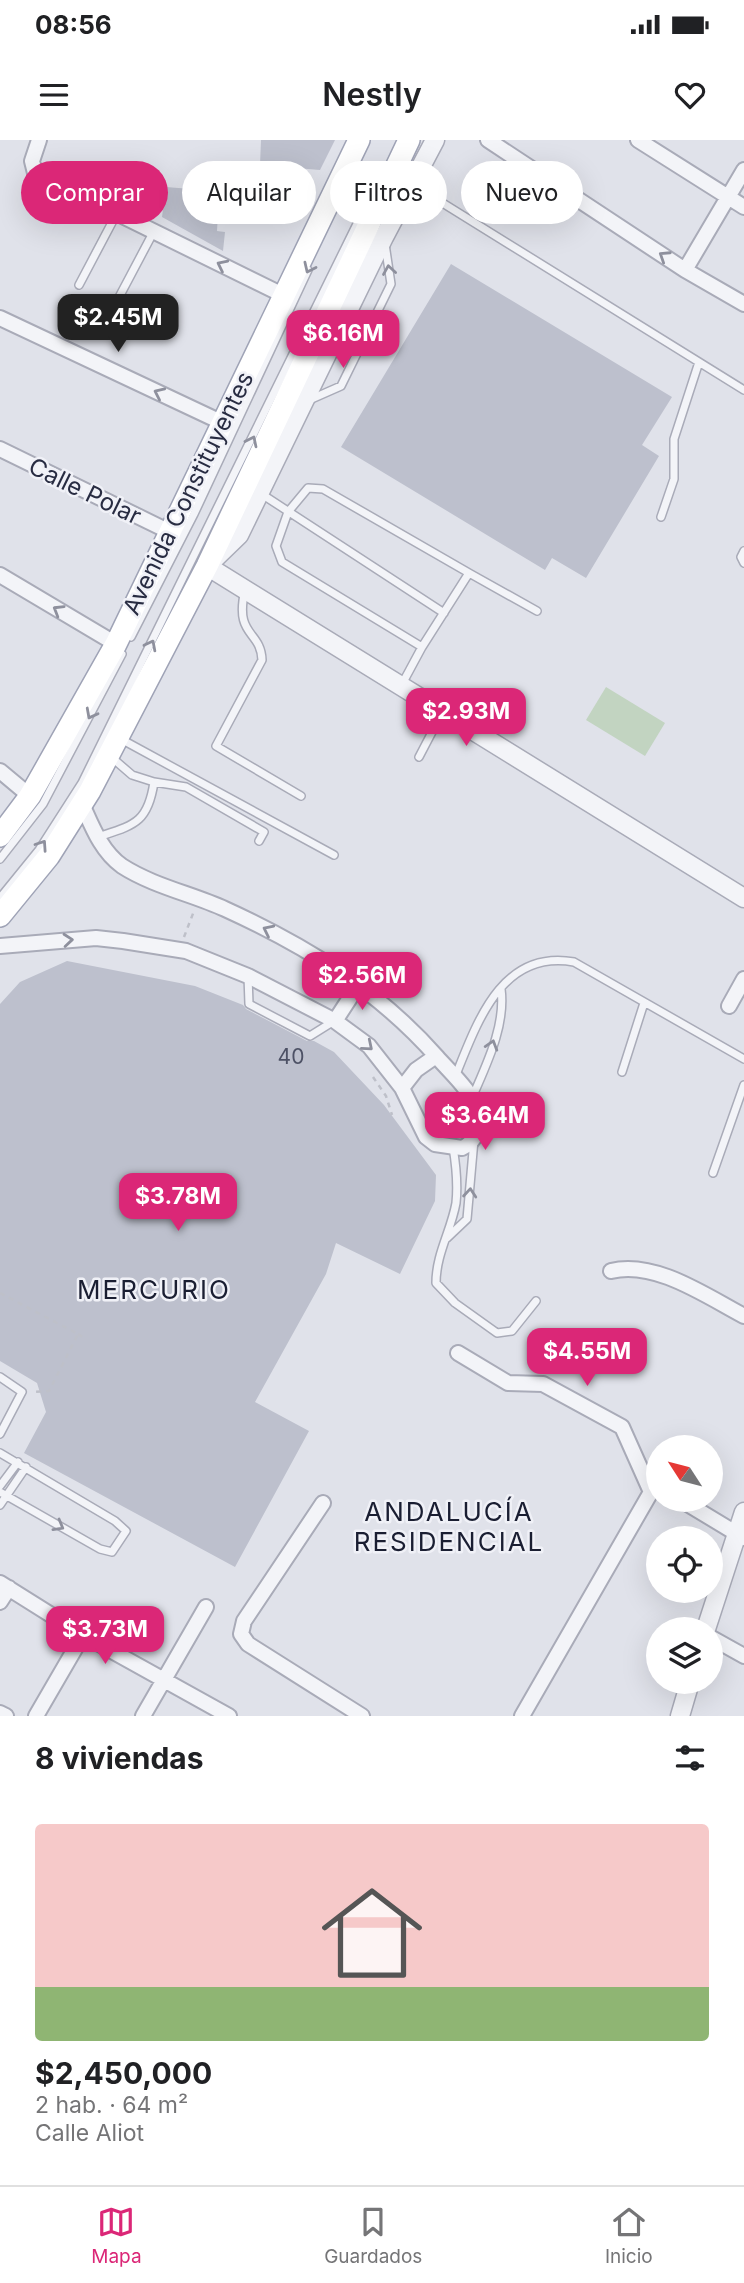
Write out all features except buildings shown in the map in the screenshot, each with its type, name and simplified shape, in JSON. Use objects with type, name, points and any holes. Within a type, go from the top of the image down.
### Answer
[{"type":"main road","name":"Avenida Constituyentes","points":[[0,835],[30,796],[116,644],[359,140]]},
{"type":"main road","name":"Avenida Constituyentes","points":[[0,916],[49,856],[114,746],[207,566],[409,140]]},
{"type":"street","points":[[33,161],[39,140]]},
{"type":"street","name":"Avenida Constituyentes","points":[[424,161],[435,140]]},
{"type":"street","points":[[488,140],[685,270],[744,304]]},
{"type":"street","points":[[638,140],[744,207]]},
{"type":"street","points":[[685,270],[744,170]]},
{"type":"street","points":[[139,224],[283,295]]},
{"type":"street","name":"Avenida Constituyentes","points":[[207,566],[239,535],[307,402],[391,224]]},
{"type":"street","points":[[0,318],[221,422]]},
{"type":"street","name":"Calle Polar","points":[[0,449],[170,532]]},
{"type":"street","points":[[207,566],[744,898]]},
{"type":"street","points":[[0,575],[116,644]]},
{"type":"street","points":[[0,771],[30,796]]},
{"type":"street","points":[[0,946],[96,938],[186,951],[248,976],[335,1021],[369,1046],[402,1088],[426,1137],[435,1144],[467,1146],[475,1137],[480,1124],[472,1099],[409,1027],[359,984],[308,950],[226,910],[121,865],[97,837],[82,804]]},
{"type":"street","points":[[729,1006],[744,979]]},
{"type":"street","points":[[335,1021],[359,984]]},
{"type":"street","points":[[402,1088],[416,1070],[436,1056]]},
{"type":"street","points":[[611,1271],[638,1268],[692,1289],[744,1316]]},
{"type":"street","points":[[458,1353],[508,1383],[543,1384],[622,1427],[646,1475]]},
{"type":"street","points":[[323,1503],[244,1621],[241,1634],[248,1644],[362,1716]]},
{"type":"street","points":[[522,1716],[646,1505]]},
{"type":"street","points":[[701,1512],[740,1535]]},
{"type":"street","points":[[710,1617],[740,1535],[744,1512]]},
{"type":"street","points":[[0,1602],[4,1585],[83,1635],[165,1678],[229,1716]]},
{"type":"street","points":[[143,1716],[206,1607]]},
{"type":"street","points":[[36,1716],[83,1635]]},
{"type":"street","points":[[723,1644],[744,1656]]},
{"type":"street","points":[[680,1716],[686,1694]]},
{"type":"street","points":[[0,1713],[6,1716]]},
{"type":"lane","points":[[447,206],[744,390]]},
{"type":"lane","points":[[79,285],[111,224]]},
{"type":"lane","points":[[0,898],[39,850],[82,783],[357,224]]},
{"type":"lane","points":[[117,301],[153,231]]},
{"type":"lane","points":[[307,402],[341,386],[391,284],[384,237]]},
{"type":"lane","points":[[0,859],[43,804],[98,700],[194,514],[314,256]]},
{"type":"lane","points":[[661,517],[674,479],[674,439],[699,362]]},
{"type":"lane","points":[[422,647],[282,562],[276,546],[288,512],[308,488],[323,489],[537,611]]},
{"type":"lane","points":[[260,493],[444,613]]},
{"type":"lane","points":[[744,551],[741,557],[744,563]]},
{"type":"lane","points":[[401,686],[422,647],[470,573]]},
{"type":"lane","points":[[245,590],[240,610],[242,622],[262,653],[262,660],[216,746],[301,796]]},
{"type":"lane","points":[[419,757],[443,711]]},
{"type":"lane","points":[[114,746],[132,775],[153,782],[186,787],[264,832],[259,841]]},
{"type":"lane","points":[[114,746],[334,855]]},
{"type":"lane","points":[[97,837],[134,825],[145,813],[153,782]]},
{"type":"lane","points":[[455,1077],[482,1010],[516,973],[534,962],[553,958],[574,962],[744,1059]]},
{"type":"lane","points":[[248,976],[249,1004],[310,1036],[335,1021]]},
{"type":"lane","points":[[472,1099],[491,1051],[503,1007],[501,989]]},
{"type":"lane","points":[[622,1072],[644,1003]]},
{"type":"lane","points":[[713,1173],[744,1085]]},
{"type":"lane","points":[[446,1238],[467,1219],[475,1137]]},
{"type":"lane","points":[[453,1147],[457,1171],[456,1204],[436,1264],[436,1283],[455,1303],[497,1333],[512,1331],[536,1301]]},
{"type":"lane","points":[[0,1377],[22,1392],[0,1434]]},
{"type":"lane","points":[[0,1452],[115,1521],[125,1531],[113,1551],[100,1549],[3,1494]]},
{"type":"lane","points":[[0,1486],[18,1462]]},
{"type":"lane","points":[[0,1505],[3,1494],[26,1467]]},
{"type":"path","points":[[183,941],[194,911]]},
{"type":"path","points":[[369,1071],[386,1096],[391,1115]]},
{"type":"path","points":[[0,1293],[86,1339]]},
{"type":"path","points":[[22,1392],[49,1391],[78,1334]]},
{"type":"green space","points":[[606,687],[665,723],[645,756],[586,720]]},
{"type":"district","name":"MERCURIO","points":[[154,1289]]},
{"type":"district","name":"ANDALUCÍA RESIDENCIAL","points":[[449,1526]]}]
